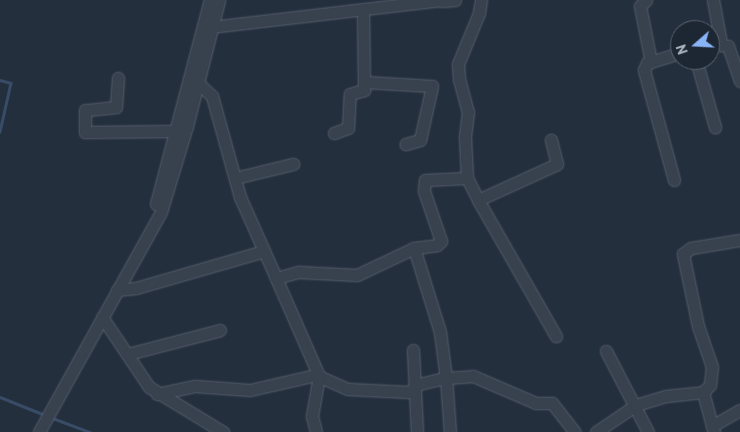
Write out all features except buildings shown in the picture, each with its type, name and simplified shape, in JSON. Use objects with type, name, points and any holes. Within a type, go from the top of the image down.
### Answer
[{"type":"street","points":[[154,221],[155,209],[210,0]]},
{"type":"street","points":[[39,432],[166,197],[203,87],[211,27],[219,0]]},
{"type":"street","points":[[211,27],[455,0]]},
{"type":"street","points":[[481,0],[479,13],[458,64],[459,79],[468,112],[464,145],[467,178],[556,336]]},
{"type":"street","points":[[646,0],[640,6],[651,62]]},
{"type":"street","points":[[713,0],[714,20]]},
{"type":"street","points":[[334,133],[348,128],[350,94],[363,91],[365,82],[363,9]]},
{"type":"street","points":[[720,46],[730,50],[740,81]]},
{"type":"street","points":[[670,56],[645,65],[644,70],[674,180]]},
{"type":"street","points":[[699,70],[715,127]]},
{"type":"street","points":[[118,78],[116,107],[85,110],[85,132],[177,131]]},
{"type":"street","points":[[365,82],[432,86],[420,140],[406,144]]},
{"type":"street","points":[[203,87],[214,100],[235,178],[264,251],[319,376],[312,416],[316,432]]},
{"type":"street","points":[[478,200],[556,164],[551,140]]},
{"type":"street","points":[[235,178],[293,164]]},
{"type":"street","points":[[276,278],[309,271],[346,277],[357,275],[414,248],[437,245],[441,241],[424,191],[425,180],[467,178]]},
{"type":"street","points":[[596,432],[636,405],[666,396],[703,392],[712,381],[713,373],[698,326],[683,254],[691,248],[740,240]]},
{"type":"street","points":[[414,248],[442,339],[450,432]]},
{"type":"street","points":[[117,290],[136,288],[264,251]]},
{"type":"street","points":[[102,317],[146,383],[157,394],[223,432]]},
{"type":"street","points":[[128,354],[220,330]]},
{"type":"street","points":[[413,350],[413,390],[417,432]]},
{"type":"street","points":[[606,351],[636,405],[648,432]]},
{"type":"street","points":[[157,394],[195,386],[250,390],[319,376],[348,388],[413,390],[420,384],[446,378],[473,376],[536,403],[552,403],[575,432]]},
{"type":"street","points":[[703,392],[713,429],[740,410]]},
{"type":"waterway","points":[[0,80],[11,83],[0,132]]},
{"type":"waterway","points":[[0,397],[45,415]]},
{"type":"waterway","points":[[50,417],[90,432]]}]
